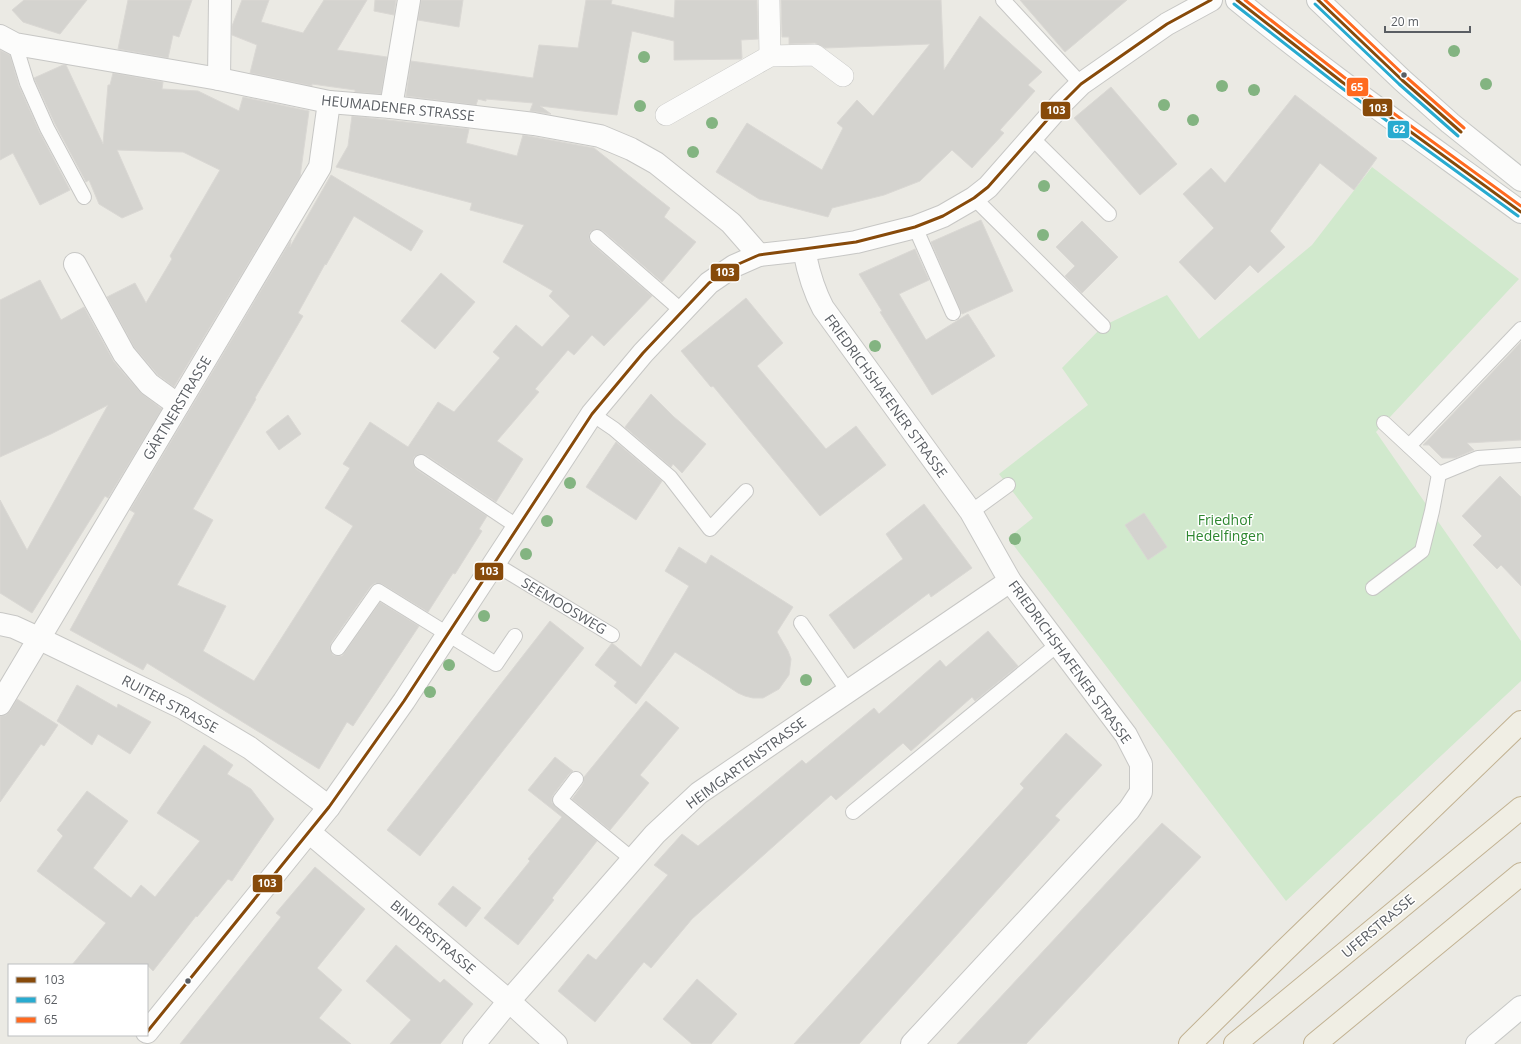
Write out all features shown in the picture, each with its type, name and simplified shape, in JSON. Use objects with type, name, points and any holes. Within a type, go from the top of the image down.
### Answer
[{"type":"highway","points":[[1190,1044],[1521,722]]},
{"type":"highway","name":"UFERSTRASSE","points":[[1235,1044],[1521,808]]},
{"type":"highway","points":[[1315,1044],[1521,874]]},
{"type":"street","points":[[219,79],[220,0]]},
{"type":"street","points":[[391,107],[409,0]]},
{"type":"street","points":[[769,0],[770,56]]},
{"type":"street","points":[[148,1031],[329,806],[404,701],[592,414],[643,353],[709,283],[734,266],[759,255],[856,242],[915,227],[943,216],[974,198],[988,187],[1062,102],[1081,84],[1167,24],[1211,0]]},
{"type":"street","points":[[1237,0],[1280,36],[1353,92],[1521,212]]},
{"type":"street","points":[[1318,0],[1402,80],[1450,123],[1521,180]]},
{"type":"street","name":"HEUMADENER STRASSE","points":[[8,40],[219,79],[329,102],[391,107],[534,124],[600,136],[631,149],[656,163],[731,223],[759,255]]},
{"type":"street","points":[[666,115],[770,56],[815,55],[843,76]]},
{"type":"street","name":"GÄRTNERSTRASSE","points":[[0,704],[38,638],[320,168],[329,102]]},
{"type":"street","name":"FRIEDRICHSHAFENER STRASSE","points":[[804,250],[808,272],[814,291],[823,308],[971,512],[1010,581],[1126,735],[1141,764],[1141,792],[1129,810],[912,1044]]},
{"type":"street","points":[[75,264],[124,354],[149,384],[178,405]]},
{"type":"street","name":"HEIMGARTENSTRASSE","points":[[474,1044],[509,1001],[632,859],[655,834],[699,793],[1010,581]]},
{"type":"street","name":"RUITER STRASSE","points":[[0,624],[14,627],[38,638],[183,708],[250,748],[329,806]]},
{"type":"street","name":"BINDERSTRASSE","points":[[308,832],[509,1001],[556,1044]]},
{"type":"street","points":[[1477,1044],[1521,1007]]},
{"type":"street","points":[[137,1044],[143,1036]]},
{"type":"lane","points":[[1003,0],[1081,84]]},
{"type":"lane","points":[[8,40],[47,128],[84,197]]},
{"type":"lane","points":[[1031,137],[1109,214]]},
{"type":"lane","points":[[974,198],[1103,326]]},
{"type":"lane","points":[[915,227],[953,313]]},
{"type":"lane","points":[[597,238],[682,311]]},
{"type":"lane","points":[[1409,446],[1521,329]]},
{"type":"lane","points":[[592,414],[614,429],[670,477],[710,530],[746,491]]},
{"type":"lane","points":[[1384,423],[1438,474]]},
{"type":"lane","points":[[1438,474],[1478,458],[1521,455]]},
{"type":"lane","points":[[421,462],[518,527]]},
{"type":"lane","points":[[1372,588],[1422,551],[1432,511],[1438,474]]},
{"type":"lane","points":[[971,512],[1008,484]]},
{"type":"lane","name":"SEEMOOSWEG","points":[[495,564],[612,635]]},
{"type":"lane","points":[[338,648],[378,590],[496,664],[515,636]]},
{"type":"lane","points":[[800,623],[848,691]]},
{"type":"lane","points":[[853,812],[1057,645]]},
{"type":"lane","points":[[576,780],[560,800],[632,859]]},
{"type":"green space","name":"Friedhof Hedelfingen","points":[[1372,167],[1519,279],[1376,432],[1521,641],[1521,681],[1286,901],[1008,538],[1033,518],[999,474],[1088,405],[1062,368],[1103,326],[1167,295],[1199,339],[1312,245]]},
{"type":"building","points":[[24,0],[87,0],[60,34],[23,22],[12,10]]},
{"type":"building","points":[[128,0],[192,0],[179,37],[173,35],[168,58],[118,49]]},
{"type":"building","points":[[242,0],[269,0],[261,22],[303,33],[324,0],[367,0],[337,50],[387,57],[381,94],[355,92],[355,90],[312,84],[312,86],[250,73],[257,45],[232,35],[232,26]]},
{"type":"building","points":[[375,0],[396,0],[394,15],[374,11]]},
{"type":"building","points":[[421,0],[463,0],[459,27],[418,20]]},
{"type":"building","points":[[586,0],[612,0],[611,4],[674,18],[675,0],[757,0],[758,39],[741,40],[741,59],[674,60],[674,41],[632,31],[617,115],[540,106],[551,114],[530,111],[533,103],[486,99],[486,101],[478,99],[476,105],[406,96],[411,61],[533,78],[539,45],[578,48]]},
{"type":"building","points":[[781,0],[941,0],[944,70],[980,16],[1042,72],[1028,85],[1035,91],[1000,130],[1004,133],[972,168],[952,150],[920,181],[884,195],[832,208],[828,217],[759,199],[716,172],[747,123],[822,170],[843,128],[837,123],[857,100],[873,116],[930,44],[825,48],[815,43],[789,44],[789,37],[782,37]]},
{"type":"building","points":[[1020,0],[1127,0],[1065,52]]},
{"type":"building","points":[[0,50],[10,55],[19,86],[39,131],[70,190],[40,205],[13,153],[0,160]]},
{"type":"building","points":[[66,65],[103,144],[108,85],[110,85],[113,73],[163,82],[162,89],[198,91],[239,111],[243,97],[309,111],[300,177],[174,387],[158,375],[134,347],[107,297],[135,283],[146,303],[172,259],[170,256],[220,170],[183,152],[117,150],[143,209],[122,218],[99,204],[89,180],[86,182],[55,124],[34,78]]},
{"type":"building","points":[[1111,87],[1177,164],[1140,195],[1074,118]]},
{"type":"building","points":[[1295,95],[1377,158],[1354,190],[1320,163],[1270,231],[1285,247],[1258,273],[1250,265],[1215,300],[1179,262],[1214,228],[1183,194],[1211,168],[1225,183]]},
{"type":"building","points":[[352,116],[469,129],[466,143],[517,156],[523,135],[594,148],[670,208],[664,217],[696,242],[662,282],[603,231],[595,229],[590,232],[589,239],[591,243],[652,296],[604,346],[592,335],[574,355],[568,350],[535,389],[539,392],[497,441],[523,459],[496,502],[426,455],[421,454],[414,457],[413,462],[416,469],[487,516],[479,529],[482,531],[455,574],[453,573],[428,612],[382,584],[375,583],[371,586],[331,643],[330,648],[333,655],[342,656],[380,602],[419,626],[353,726],[347,722],[319,769],[147,663],[143,670],[70,630],[135,513],[130,510],[291,240],[290,247],[331,175],[423,231],[411,251],[354,216],[298,313],[303,316],[193,509],[213,520],[177,585],[226,606],[203,651],[254,681],[353,526],[325,508],[350,468],[343,464],[370,422],[408,447],[438,402],[454,412],[500,358],[493,352],[516,325],[542,347],[570,316],[549,296],[553,291],[503,262],[524,225],[470,210],[472,203],[336,167],[348,146]]},
{"type":"building","points":[[981,220],[1013,291],[962,314],[931,242]]},
{"type":"building","points":[[1082,221],[1118,257],[1082,293],[1065,276],[1075,266],[1056,247]]},
{"type":"building","points":[[915,249],[929,280],[899,294],[926,340],[968,314],[995,356],[932,395],[880,312],[882,311],[859,274]]},
{"type":"building","points":[[441,273],[475,302],[435,349],[401,321]]},
{"type":"building","points":[[40,280],[61,320],[84,307],[114,362],[140,392],[162,409],[108,498],[105,496],[32,613],[0,593],[0,500],[27,550],[108,405],[51,434],[0,457],[0,300]]},
{"type":"building","points":[[746,298],[783,343],[757,366],[826,449],[856,426],[886,465],[820,516],[713,386],[711,387],[681,351]]},
{"type":"building","points":[[1521,342],[1521,440],[1467,443],[1474,450],[1455,458],[1442,458],[1429,445],[1423,445]]},
{"type":"building","points":[[651,394],[674,417],[706,444],[682,473],[673,464],[671,467],[625,427]]},
{"type":"building","points":[[288,415],[301,434],[279,450],[266,432]]},
{"type":"building","points":[[616,442],[662,481],[636,520],[586,487]]},
{"type":"building","points":[[1500,476],[1521,497],[1521,586],[1501,565],[1497,569],[1473,545],[1482,536],[1462,516]]},
{"type":"building","points":[[924,504],[972,568],[931,597],[929,593],[854,649],[829,615],[903,559],[886,534]]},
{"type":"building","points":[[1144,513],[1167,547],[1148,560],[1125,525]]},
{"type":"building","points":[[679,547],[706,564],[711,555],[793,607],[777,632],[791,659],[789,675],[779,689],[763,698],[745,696],[675,652],[636,704],[614,686],[617,682],[595,665],[612,643],[641,667],[689,586],[665,571]]},
{"type":"building","points":[[550,621],[584,648],[420,856],[387,830]]},
{"type":"building","points":[[988,631],[1018,666],[975,701],[972,697],[911,751],[903,743],[836,800],[831,795],[692,919],[651,968],[644,962],[595,1022],[558,991],[588,954],[596,960],[668,875],[654,865],[682,834],[698,846],[802,760],[806,764],[874,708],[879,714],[940,660],[946,667]]},
{"type":"building","points":[[77,685],[117,708],[118,704],[151,722],[130,754],[98,734],[92,745],[57,721]]},
{"type":"building","points":[[17,699],[58,725],[44,746],[41,744],[0,802],[0,716],[6,715],[10,711]]},
{"type":"building","points":[[646,701],[679,728],[640,775],[649,783],[610,830],[572,799],[583,784],[584,777]]},
{"type":"building","points":[[1066,733],[1102,765],[1055,816],[1060,820],[859,1044],[794,1044],[1024,788],[1020,784]]},
{"type":"building","points":[[204,745],[233,765],[227,774],[251,789],[274,819],[232,881],[228,879],[197,917],[196,916],[153,971],[148,964],[73,964],[106,923],[37,871],[63,836],[57,830],[87,791],[128,821],[93,868],[131,898],[141,885],[155,897],[200,841],[157,813]]},
{"type":"building","points":[[555,757],[573,771],[553,795],[552,803],[597,841],[552,898],[554,900],[518,945],[484,918],[530,861],[528,859],[562,817],[528,790]]},
{"type":"building","points":[[1162,823],[1201,857],[1026,1044],[957,1044]]},
{"type":"building","points":[[315,867],[365,909],[317,968],[342,990],[319,1018],[351,1044],[180,1044],[281,917],[276,913]]},
{"type":"building","points":[[453,886],[481,908],[466,927],[438,904]]},
{"type":"building","points":[[396,945],[440,983],[444,979],[473,1004],[440,1044],[390,1044],[411,1020],[366,981]]},
{"type":"building","points":[[697,979],[737,1014],[711,1044],[692,1044],[663,1019]]},
{"type":"transit line","name":"103","points":[[148,1031],[329,807],[404,701],[592,414],[643,353],[709,283],[734,266],[759,255],[856,242],[915,227],[943,216],[974,198],[988,187],[1062,103],[1081,84],[1167,24],[1211,0]]},
{"type":"transit line","name":"103","points":[[1237,0],[1342,82],[1521,212]]},
{"type":"transit line","name":"65","points":[[1245,0],[1345,78],[1521,206]]},
{"type":"transit line","name":"103","points":[[1318,0],[1402,80],[1461,132]]},
{"type":"transit line","name":"65","points":[[1325,0],[1405,76],[1464,128]]},
{"type":"transit line","name":"62","points":[[1234,4],[1339,86],[1518,216]]},
{"type":"transit line","name":"62","points":[[1315,4],[1399,84],[1458,136]]}]
